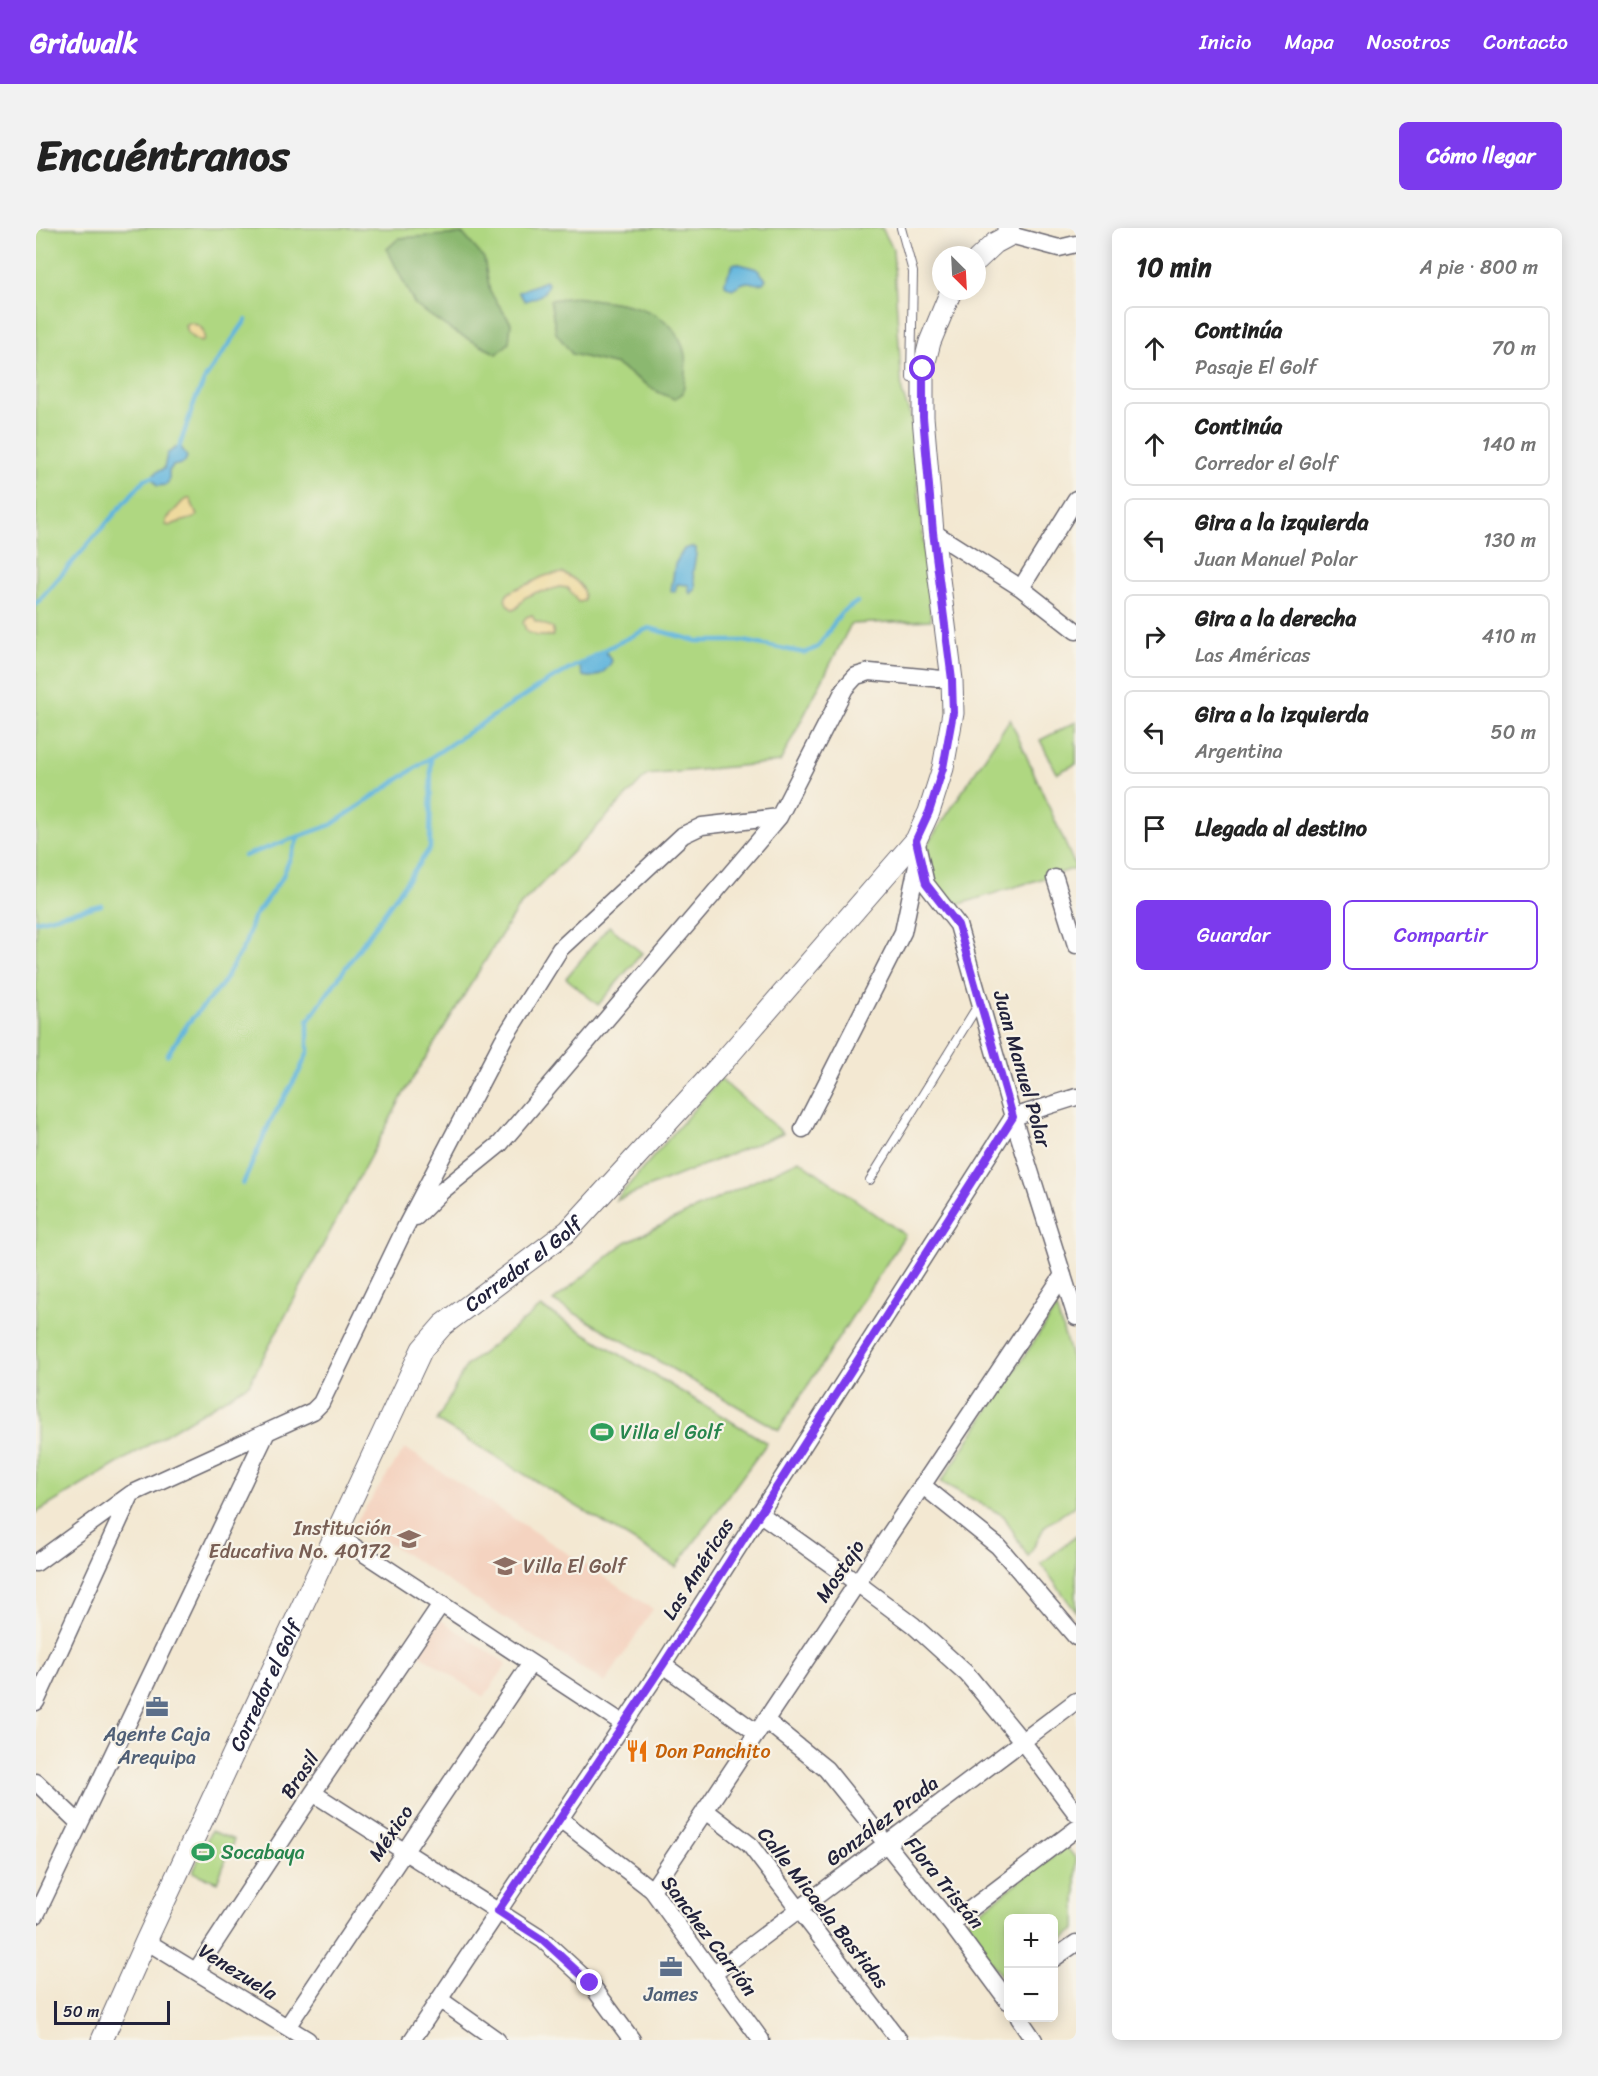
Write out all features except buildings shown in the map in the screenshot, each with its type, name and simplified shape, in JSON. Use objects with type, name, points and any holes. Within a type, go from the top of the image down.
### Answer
[{"type":"street","points":[[986,252],[1009,231],[1059,248],[1076,244]]},
{"type":"street","name":"Corredor el Golf","points":[[102,2040],[422,1348],[443,1325],[568,1231],[918,848],[943,768],[953,713],[952,680],[933,532],[923,417],[923,369],[930,342],[947,300]]},
{"type":"street","points":[[1021,588],[1076,499]]},
{"type":"street","points":[[933,532],[1021,588],[1076,632]]},
{"type":"street","points":[[405,1228],[442,1191],[500,1144],[779,817],[845,688],[856,676],[870,672],[952,680]]},
{"type":"street","points":[[36,1563],[131,1494],[313,1412],[321,1403],[405,1228],[503,1040],[560,949],[682,835],[702,826],[779,817]]},
{"type":"street","points":[[803,1129],[903,932],[918,848]]},
{"type":"street","name":"Juan Manuel Polar","points":[[918,848],[926,884],[958,925],[1013,1117],[1076,1317]]},
{"type":"street","points":[[1055,878],[1076,945]]},
{"type":"street","points":[[1013,1117],[1076,1097]]},
{"type":"street","name":"Las Américas","points":[[412,2040],[663,1665],[1013,1117]]},
{"type":"street","name":"Mostajo","points":[[652,1890],[1063,1275]]},
{"type":"street","points":[[37,1911],[267,1432]]},
{"type":"street","points":[[922,1485],[998,1546],[1076,1637]]},
{"type":"street","points":[[36,1702],[131,1494]]},
{"type":"street","points":[[759,1513],[912,1625],[967,1674],[1076,1813]]},
{"type":"street","points":[[336,1535],[624,1724]]},
{"type":"street","name":"Brasil","points":[[196,1971],[441,1604]]},
{"type":"street","name":"México","points":[[286,2027],[531,1663]]},
{"type":"street","name":"Flora Tristán","points":[[663,1665],[826,1769],[951,1923],[1004,1993]]},
{"type":"street","name":"González Prada","points":[[713,1974],[1076,1701]]},
{"type":"street","points":[[36,1782],[79,1823]]},
{"type":"street","points":[[313,1793],[543,1940],[590,1983],[632,2040]]},
{"type":"street","name":"Calle Micaela Bastidas","points":[[705,1810],[749,1844],[899,2040]]},
{"type":"street","name":"Sanchez Carrión","points":[[560,1819],[652,1890],[761,2040]]},
{"type":"street","points":[[951,1923],[1076,1829]]},
{"type":"street","name":"Venezuela","points":[[146,1941],[308,2040]]},
{"type":"street","points":[[1058,1956],[1076,1943]]},
{"type":"street","points":[[440,1999],[497,2040]]},
{"type":"street","points":[[1022,2022],[1034,2040]]},
{"type":"lane","points":[[901,228],[913,272],[911,378]]},
{"type":"lane","points":[[870,1180],[980,1001]]},
{"type":"shaded area","name":"Villa El Golf","points":[[405,1448],[653,1609],[605,1683],[356,1522]]},
{"type":"shaded area","points":[[441,1620],[507,1664],[484,1697],[419,1654]]},
{"type":"green space","points":[[36,228],[882,228],[893,249],[902,392],[912,420],[931,620],[851,624],[780,762],[647,775],[517,909],[404,1093],[249,1384],[36,1513]]},
{"type":"green space","points":[[463,234],[484,258],[490,292],[511,323],[509,343],[497,354],[453,331],[415,305],[387,249],[399,238]]},
{"type":"green space","points":[[575,297],[626,304],[657,315],[670,325],[679,338],[685,355],[683,393],[674,399],[658,392],[617,365],[572,354],[556,333],[550,300]]},
{"type":"green space","points":[[1010,719],[1076,868],[960,904],[943,893],[934,880],[927,845]]},
{"type":"green space","points":[[1076,722],[1076,764],[1057,773],[1040,740]]},
{"type":"green space","points":[[609,926],[642,953],[598,1005],[566,978]]},
{"type":"green space","points":[[720,1079],[783,1133],[615,1201]]},
{"type":"green space","name":"Villa el Golf","points":[[799,1160],[905,1235],[779,1430],[553,1301],[626,1242]]},
{"type":"green space","name":"Villa el Golf","points":[[541,1307],[767,1443],[676,1567],[437,1421],[466,1366]]},
{"type":"green space","points":[[1056,1308],[1076,1373],[1076,1505],[1045,1526],[1028,1557],[1004,1516],[941,1482]]},
{"type":"green space","points":[[1076,1536],[1076,1612],[1041,1564]]},
{"type":"green space","points":[[211,1831],[234,1840],[217,1882],[193,1872]]},
{"type":"green space","points":[[1066,1846],[1076,1859],[1076,1929],[1058,1943],[1058,1914],[1004,1914],[1004,1979],[962,1925]]},
{"type":"sand","points":[[188,323],[200,327],[204,340],[201,342],[190,335],[185,325]]},
{"type":"sand","points":[[190,498],[197,516],[170,526],[166,525],[166,520],[183,501]]},
{"type":"sand","points":[[563,573],[581,587],[584,601],[578,602],[568,588],[559,587],[537,592],[524,598],[516,609],[512,609],[507,604],[505,599],[507,595],[515,589],[546,576]]},
{"type":"sand","points":[[532,615],[535,621],[553,628],[553,636],[537,636],[527,632],[523,623],[526,617]]},
{"type":"water","points":[[733,264],[757,269],[766,279],[763,283],[747,282],[732,289],[725,285],[725,281]]},
{"type":"water","points":[[545,281],[548,283],[547,287],[542,294],[536,297],[525,301],[518,292]]},
{"type":"water","points":[[181,447],[187,457],[184,463],[173,466],[169,471],[169,481],[166,485],[157,486],[152,478],[156,472],[164,469],[167,454]]},
{"type":"water","points":[[696,548],[693,574],[695,590],[691,594],[689,585],[677,584],[675,592],[671,591],[675,564],[684,549]]},
{"type":"water","points":[[605,651],[612,661],[607,669],[596,676],[583,676],[579,666]]},
{"type":"waterway","points":[[178,451],[195,400],[206,377],[246,320]]},
{"type":"waterway","points":[[36,604],[145,479],[156,477]]},
{"type":"waterway","points":[[244,856],[331,825],[546,682],[649,628],[697,641],[744,641],[805,653],[818,647],[841,613],[857,602]]},
{"type":"waterway","points":[[243,1184],[270,1122],[308,1052],[308,1021],[430,848],[431,758]]},
{"type":"waterway","points":[[167,1055],[189,1022],[221,986],[245,944],[253,918],[282,878],[299,836]]},
{"type":"waterway","points":[[36,921],[101,905]]},
{"type":"place","name":"Villa el Golf","points":[[602,1432]]},
{"type":"place","name":"Institución Educativa No. 40172","points":[[409,1539]]},
{"type":"place","name":"Villa El Golf","points":[[505,1566]]},
{"type":"place","name":"Agente Caja Arequipa","points":[[157,1707]]},
{"type":"place","name":"Don Panchito","points":[[637,1751]]},
{"type":"place","name":"Socabaya","points":[[203,1852]]},
{"type":"place","name":"James","points":[[671,1967]]},
{"type":"route","points":[[590,1983],[543,1940],[498,1911],[663,1665],[1013,1117],[958,925],[926,884],[916,840],[929,812],[943,768],[953,713],[952,680],[933,532],[923,417],[923,369]]}]
